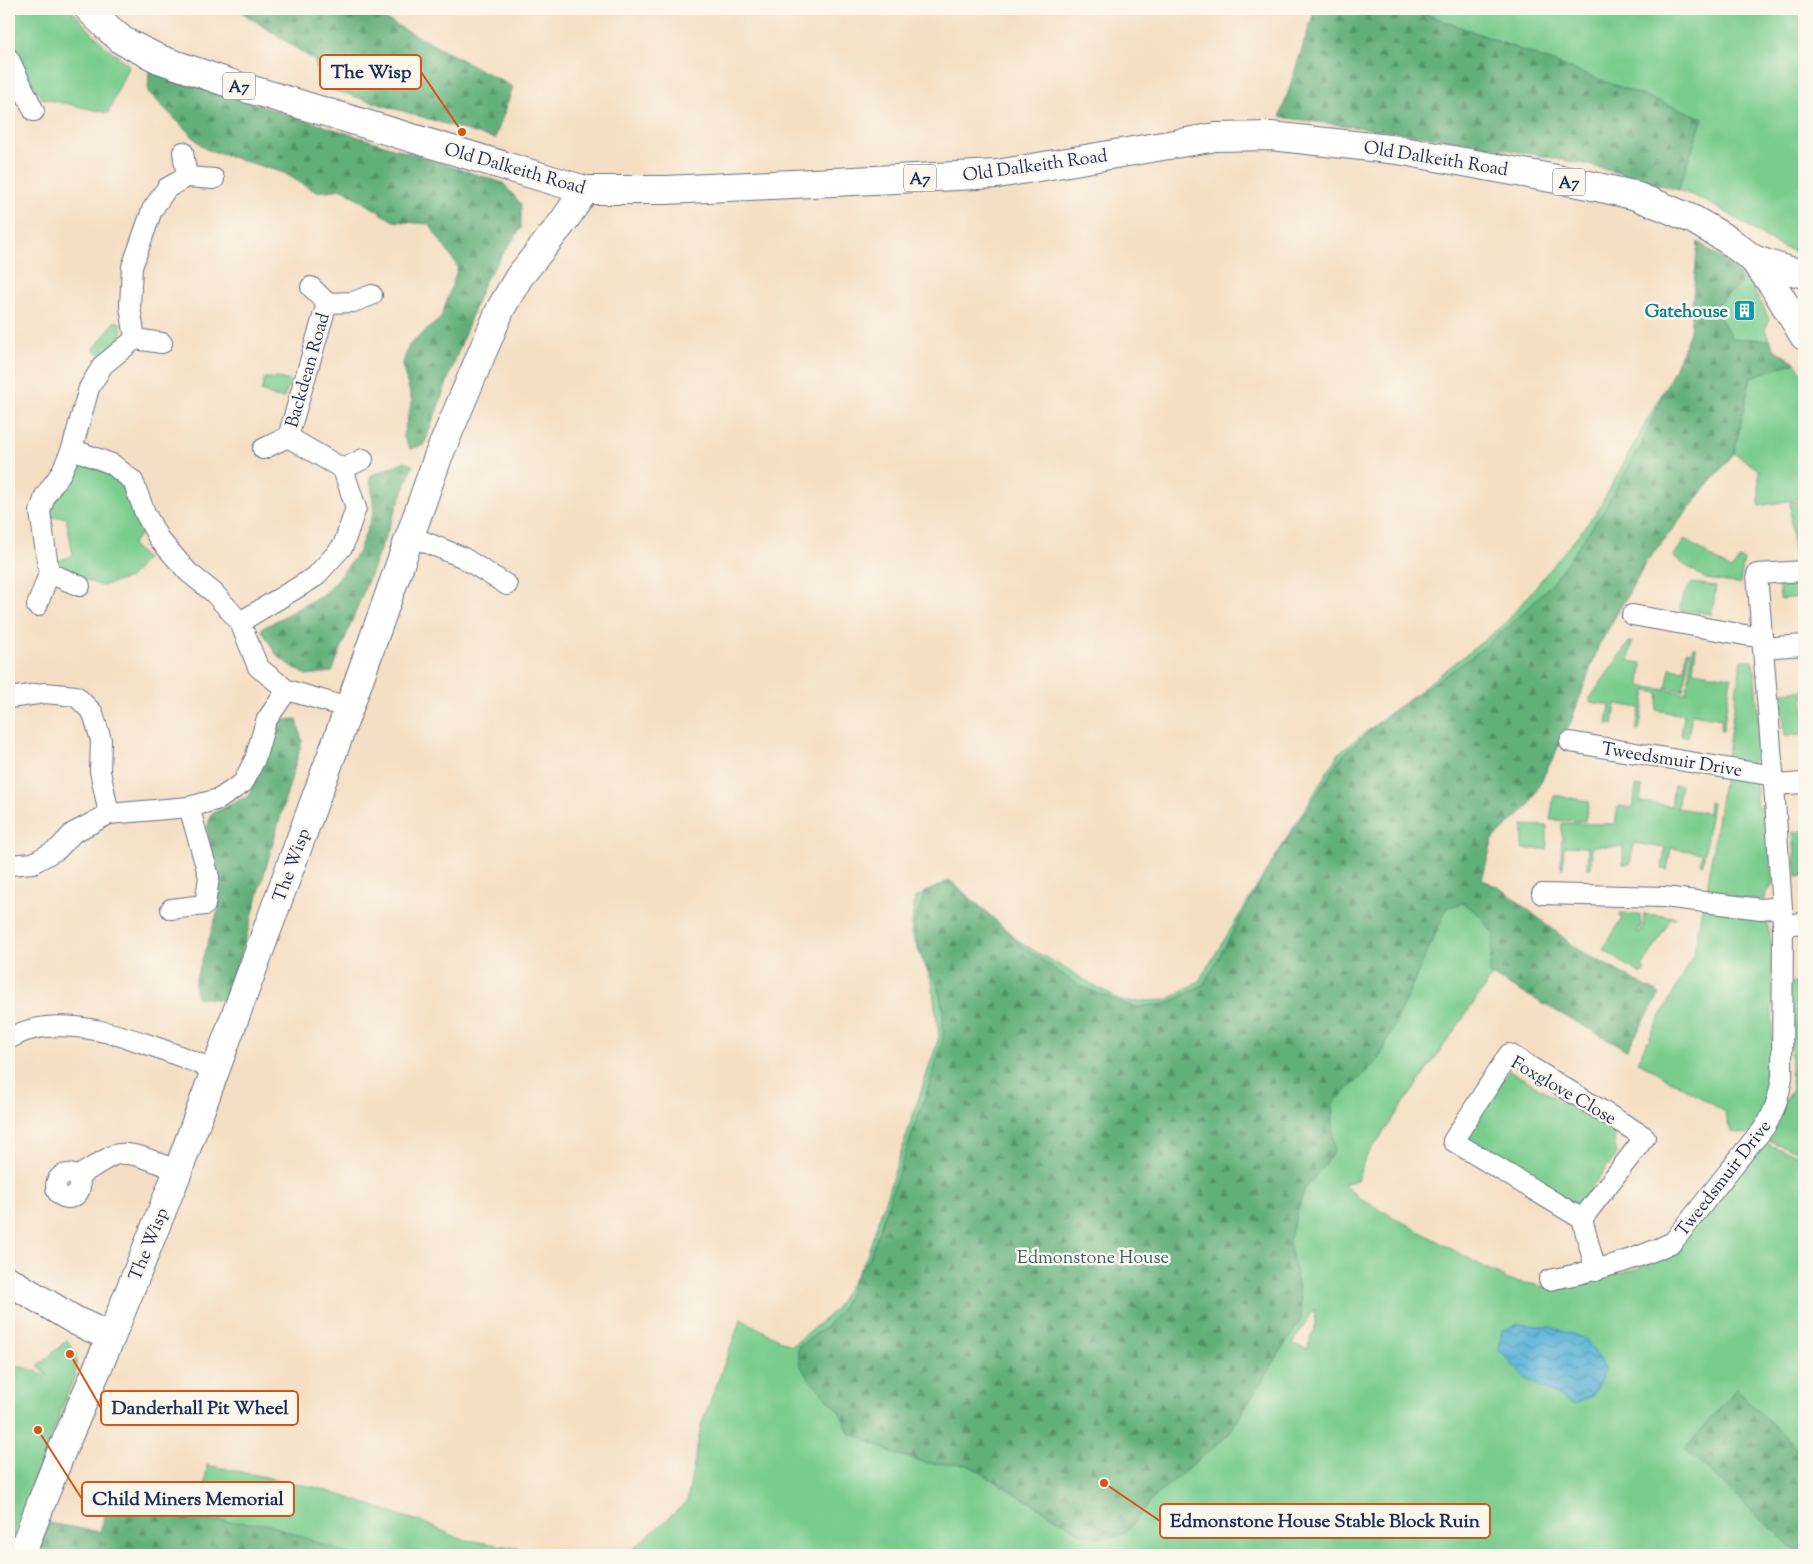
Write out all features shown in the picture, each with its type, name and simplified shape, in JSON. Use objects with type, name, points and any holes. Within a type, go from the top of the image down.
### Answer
[{"type":"main road","name":"Old Dalkeith Road","points":[[89,9],[123,41],[159,60],[229,83],[586,190],[666,190],[997,174],[1216,137],[1271,136],[1415,153],[1633,195],[1694,220],[1728,240],[1753,259],[1803,329]]},
{"type":"main road","points":[[568,215],[596,202],[631,196],[764,190],[812,183]]},
{"type":"main road","name":"The Wisp","points":[[21,1555],[178,1171],[349,708],[438,457],[500,308],[519,277],[586,190]]},
{"type":"main road","points":[[1753,259],[1804,274]]},
{"type":"main road","points":[[9,1281],[76,1321],[111,1337]]},
{"type":"street","points":[[9,59],[34,111]]},
{"type":"street","points":[[183,152],[187,177]]},
{"type":"street","points":[[135,340],[130,306],[132,267],[152,210],[167,188],[187,177],[214,180]]},
{"type":"street","name":"Backdean Road","points":[[311,287],[327,303],[353,302],[372,296]]},
{"type":"street","name":"Backdean Road","points":[[263,449],[288,437],[327,303]]},
{"type":"street","points":[[37,606],[49,573],[40,512],[45,496],[61,473],[72,449],[89,388],[103,365],[135,340],[162,343]]},
{"type":"street","name":"Backdean Road","points":[[288,437],[343,469]]},
{"type":"street","points":[[72,449],[112,464],[133,481],[145,513],[159,538],[188,572],[214,593],[240,622],[258,667],[287,690],[349,708]]},
{"type":"street","points":[[240,622],[316,577],[343,546],[356,508],[343,469],[363,458]]},
{"type":"street","points":[[410,536],[462,557],[507,585]]},
{"type":"street","name":"Tweedsmuir Drive","points":[[1549,1280],[1596,1271],[1672,1242],[1760,1134],[1772,1117],[1779,1098],[1782,1077],[1783,916],[1757,574],[1804,571]]},
{"type":"street","points":[[49,573],[80,586]]},
{"type":"street","points":[[1632,615],[1763,643],[1804,645]]},
{"type":"street","points":[[9,865],[32,863],[58,849],[73,833],[109,814],[189,807],[219,799],[243,783],[255,759],[266,721],[287,690]]},
{"type":"street","points":[[9,698],[45,694],[76,696],[93,713],[101,740],[100,771],[109,814]]},
{"type":"street","name":"Tweedsmuir Drive","points":[[1570,742],[1774,780]]},
{"type":"street","points":[[1774,780],[1804,783]]},
{"type":"street","points":[[171,908],[206,905],[209,877],[189,807]]},
{"type":"street","points":[[1542,894],[1664,897],[1761,909],[1804,923]]},
{"type":"street","points":[[9,1039],[36,1028],[78,1028],[108,1032],[216,1070]]},
{"type":"street","name":"Foxglove Close","points":[[1508,1054],[1645,1137],[1582,1219],[1453,1141],[1508,1054]]},
{"type":"street","points":[[77,1177],[115,1155],[124,1154],[135,1155],[178,1171]]},
{"type":"street","points":[[1582,1219],[1596,1271]]},
{"type":"green space","points":[[9,9],[70,9],[105,46],[129,65],[108,113],[41,98],[9,40]]},
{"type":"green space","points":[[237,9],[366,9],[513,87],[495,139],[319,86],[315,61]]},
{"type":"green space","points":[[1315,9],[1412,9],[1703,118],[1678,190],[1585,164],[1460,141],[1280,117]]},
{"type":"green space","points":[[1412,9],[1804,9],[1804,253],[1773,243],[1713,205],[1678,190],[1702,118]]},
{"type":"green space","points":[[149,70],[503,183],[521,204],[521,228],[484,282],[424,445],[410,449],[403,435],[412,401],[402,365],[409,345],[441,318],[458,267],[429,224],[393,221],[343,189],[316,192],[284,173],[205,149],[148,92]]},
{"type":"green space","name":"Edmonstone House","points":[[1698,242],[1731,266],[1749,284],[1763,306],[1769,320],[1765,330],[1774,349],[1795,362],[1804,376],[1804,498],[1759,506],[1759,470],[1734,453],[1646,562],[1598,647],[1570,724],[1528,807],[1493,839],[1482,879],[1506,892],[1491,978],[1365,1159],[1357,1180],[1344,1184],[1359,1198],[1508,1280],[1554,1288],[1636,1269],[1674,1246],[1761,1142],[1800,1156],[1800,1161],[1804,1156],[1804,1555],[626,1555],[687,1502],[701,1426],[741,1319],[792,1346],[834,1311],[866,1258],[939,1037],[932,982],[911,933],[915,898],[950,880],[1021,943],[1123,1002],[1167,1000],[1199,981],[1339,753],[1504,625],[1597,512],[1670,379],[1690,333]],"holes":[[[1315,1308],[1315,1328],[1307,1349],[1292,1344]]]},
{"type":"green space","name":"Edmonstone House","points":[[1698,242],[1737,270],[1741,283],[1714,307],[1732,338],[1770,340],[1774,349],[1795,362],[1751,377],[1734,453],[1646,562],[1598,647],[1570,724],[1528,807],[1493,839],[1482,879],[1506,892],[1579,950],[1660,994],[1627,1050],[1489,974],[1494,935],[1479,914],[1462,903],[1447,908],[1378,1061],[1332,1104],[1334,1152],[1304,1190],[1289,1241],[1301,1300],[1301,1319],[1228,1435],[1154,1497],[1125,1533],[1108,1539],[1081,1533],[968,1465],[927,1463],[895,1454],[849,1433],[840,1412],[808,1377],[800,1365],[797,1347],[826,1327],[839,1312],[857,1273],[869,1259],[934,1070],[943,1038],[943,1010],[937,983],[924,964],[914,934],[914,925],[925,892],[949,882],[992,917],[1022,946],[1076,984],[1124,1004],[1137,1007],[1169,1003],[1204,984],[1266,872],[1342,756],[1388,714],[1469,659],[1508,627],[1552,583],[1602,513],[1641,445],[1690,333]]},
{"type":"green space","points":[[115,321],[121,323],[122,334],[115,346],[104,356],[93,350]]},
{"type":"green space","points":[[265,378],[283,379],[293,383],[287,389],[284,398],[275,397],[261,391]]},
{"type":"green space","points":[[405,461],[413,466],[332,672],[306,675],[278,657],[261,629],[327,592],[358,553],[374,511],[370,476]]},
{"type":"green space","points":[[88,466],[115,475],[130,490],[143,532],[132,544],[146,559],[130,578],[102,586],[69,574],[58,561],[73,555],[66,517],[50,518],[51,505],[58,490],[74,469]]},
{"type":"green space","points":[[1804,501],[1804,564],[1794,565],[1790,502]]},
{"type":"green space","points":[[1685,539],[1731,570],[1740,558],[1744,560],[1740,584],[1706,579],[1673,557]]},
{"type":"green space","points":[[1804,576],[1804,597],[1780,599],[1778,578]]},
{"type":"green space","points":[[1692,583],[1716,586],[1712,614],[1680,610],[1682,598]]},
{"type":"green space","points":[[1629,642],[1632,642],[1629,661],[1642,663],[1640,686],[1686,693],[1693,647],[1696,648],[1693,671],[1731,677],[1723,730],[1720,730],[1722,719],[1692,714],[1688,737],[1681,735],[1684,715],[1656,710],[1659,693],[1646,691],[1639,731],[1636,731],[1640,708],[1616,704],[1613,725],[1607,724],[1610,705],[1590,702],[1590,698]]},
{"type":"green space","points":[[1687,651],[1690,651],[1683,690],[1666,688],[1670,668],[1684,670]]},
{"type":"green space","points":[[1741,660],[1753,660],[1762,750],[1753,760],[1753,765],[1726,761]]},
{"type":"green space","points":[[1804,690],[1804,735],[1785,736],[1782,692]]},
{"type":"green space","points":[[297,719],[302,741],[228,1001],[197,997],[194,984],[219,908],[207,828],[211,814],[248,796],[268,748],[277,720]]},
{"type":"green space","points":[[1724,775],[1755,780],[1757,807],[1767,806],[1773,885],[1765,895],[1765,900],[1706,896]]},
{"type":"green space","points":[[1674,785],[1681,785],[1677,808],[1708,813],[1709,802],[1712,803],[1703,864],[1700,863],[1702,853],[1671,848],[1667,870],[1662,869],[1665,848],[1634,843],[1630,864],[1623,864],[1623,847],[1592,846],[1591,868],[1587,868],[1588,847],[1564,846],[1563,868],[1561,868],[1562,823],[1615,824],[1618,806],[1633,808],[1636,786],[1642,787],[1640,802],[1671,806]]},
{"type":"green space","points":[[1554,795],[1589,801],[1585,821],[1550,820]]},
{"type":"green space","points":[[1523,825],[1547,826],[1547,849],[1523,849]]},
{"type":"green space","points":[[1804,831],[1804,876],[1797,877],[1793,832]]},
{"type":"green space","points":[[1702,907],[1766,916],[1771,943],[1772,1096],[1751,1134],[1731,1132],[1724,1111],[1637,1061],[1694,954]]},
{"type":"green space","points":[[1620,913],[1640,914],[1641,925],[1637,932],[1639,933],[1643,926],[1644,914],[1676,917],[1674,920],[1671,918],[1642,968],[1645,970],[1642,975],[1603,950],[1622,918],[1619,917]]},
{"type":"green space","points":[[1788,983],[1804,983],[1804,1151],[1802,1153],[1764,1139],[1792,1089]]},
{"type":"green space","points":[[1509,1070],[1613,1132],[1617,1154],[1577,1206],[1465,1139]]},
{"type":"green space","points":[[67,1340],[76,1354],[76,1372],[9,1548],[9,1363],[48,1375],[38,1366]]},
{"type":"green space","points":[[1736,1389],[1804,1455],[1804,1555],[1800,1555],[1685,1449]]},
{"type":"green space","points":[[207,1465],[319,1488],[424,1523],[461,1539],[559,1555],[39,1555],[40,1548],[38,1548],[47,1523],[100,1532],[201,1520]]},
{"type":"green space","points":[[109,1498],[201,1520],[268,1524],[352,1555],[228,1555],[202,1551],[201,1555],[77,1555],[41,1547],[47,1523],[100,1532]]},
{"type":"green space","points":[[41,1547],[39,1555],[32,1555],[34,1548]]},
{"type":"water","points":[[1518,1324],[1550,1327],[1586,1339],[1605,1369],[1592,1396],[1573,1404],[1526,1379],[1499,1350],[1502,1331]]},
{"type":"place","name":"The Wisp","points":[[462,132]]},
{"type":"place","name":"Gatehouse","points":[[1744,311]]},
{"type":"place","name":"Danderhall Pit Wheel","points":[[70,1354]]},
{"type":"place","name":"Child Miners Memorial","points":[[38,1430]]},
{"type":"place","name":"Edmonstone House Stable Block Ruin","points":[[1104,1483]]}]
